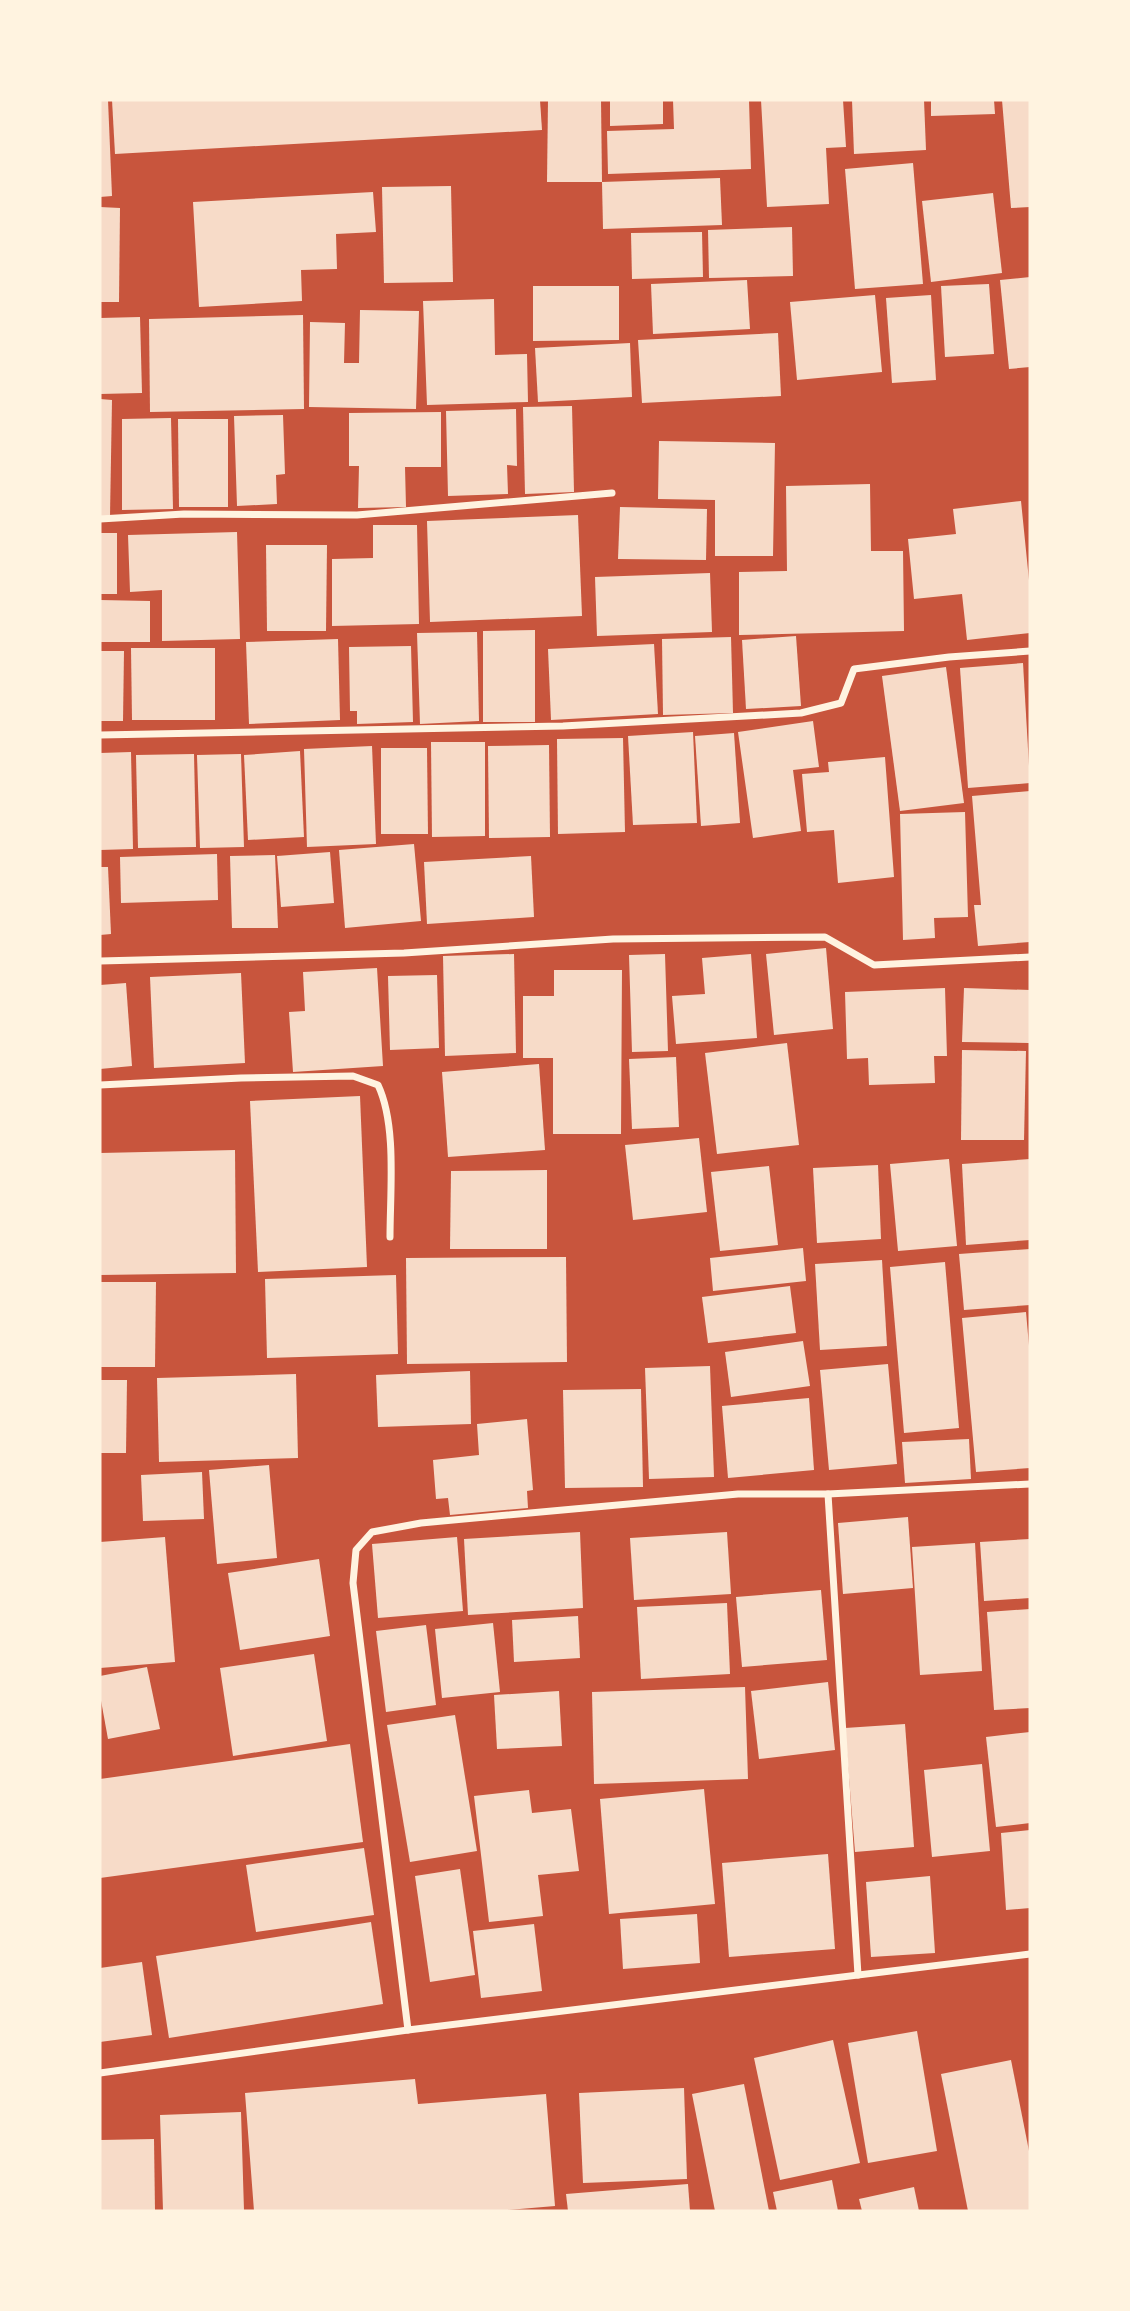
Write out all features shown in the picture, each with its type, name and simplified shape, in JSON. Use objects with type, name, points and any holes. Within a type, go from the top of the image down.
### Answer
[{"type":"street","points":[[100,519],[184,514],[358,515],[612,493]]},
{"type":"street","points":[[100,735],[562,726],[801,713],[841,703],[854,669],[949,657],[1030,652]]},
{"type":"street","points":[[100,961],[404,953],[613,939],[811,937],[825,937],[874,965],[1030,957]]},
{"type":"street","points":[[100,1085],[353,1076],[377,1085],[386,1102],[390,1133],[390,1237]]},
{"type":"street","points":[[408,2030],[352,1583],[356,1550],[372,1532],[421,1523],[738,1494],[828,1494],[1030,1484]]},
{"type":"street","points":[[828,1494],[858,1975]]},
{"type":"street","points":[[100,2073],[408,2030],[1030,1954]]},
{"type":"building","points":[[100,100],[108,100],[112,196],[100,197]]},
{"type":"building","points":[[112,100],[540,100],[542,130],[115,154]]},
{"type":"building","points":[[548,100],[601,100],[602,182],[547,182]]},
{"type":"building","points":[[610,100],[663,100],[663,124],[610,126]]},
{"type":"building","points":[[673,100],[749,100],[751,169],[608,174],[607,131],[674,129]]},
{"type":"building","points":[[761,100],[843,100],[846,147],[826,148],[829,204],[767,207]]},
{"type":"building","points":[[852,100],[924,100],[926,150],[854,154]]},
{"type":"building","points":[[931,100],[994,100],[995,114],[931,116]]},
{"type":"building","points":[[1002,100],[1030,100],[1030,207],[1011,208]]},
{"type":"building","points":[[913,163],[923,284],[855,289],[845,169]]},
{"type":"building","points":[[720,178],[722,225],[603,229],[602,182]]},
{"type":"building","points":[[451,186],[453,282],[384,283],[382,187]]},
{"type":"building","points":[[373,192],[376,232],[336,234],[337,269],[301,270],[302,301],[199,307],[193,202]]},
{"type":"building","points":[[993,193],[1002,273],[931,282],[922,201]]},
{"type":"building","points":[[100,207],[120,208],[119,302],[100,302]]},
{"type":"building","points":[[792,227],[793,276],[709,278],[708,230]]},
{"type":"building","points":[[702,232],[703,277],[632,279],[631,233]]},
{"type":"building","points":[[1030,277],[1030,367],[1009,369],[1000,280]]},
{"type":"building","points":[[747,280],[750,329],[653,334],[651,284]]},
{"type":"building","points":[[989,284],[994,354],[945,357],[941,286]]},
{"type":"building","points":[[533,286],[619,286],[619,340],[533,341]]},
{"type":"building","points":[[875,295],[882,372],[797,380],[790,302]]},
{"type":"building","points":[[931,295],[936,380],[892,383],[886,298]]},
{"type":"building","points":[[494,299],[495,355],[527,354],[528,402],[427,405],[423,301]]},
{"type":"building","points":[[360,310],[419,311],[416,409],[309,407],[310,322],[345,323],[344,363],[359,363]]},
{"type":"building","points":[[303,315],[304,409],[150,412],[149,319]]},
{"type":"building","points":[[140,317],[142,393],[100,394],[100,318]]},
{"type":"building","points":[[778,333],[781,396],[642,403],[638,340]]},
{"type":"building","points":[[630,343],[632,397],[538,402],[535,348]]},
{"type":"building","points":[[100,399],[112,400],[110,516],[100,516]]},
{"type":"building","points":[[572,406],[574,492],[525,494],[523,407]]},
{"type":"building","points":[[516,409],[517,466],[507,465],[508,494],[448,496],[446,411]]},
{"type":"building","points":[[441,412],[441,467],[405,467],[406,507],[358,508],[359,466],[349,466],[349,413]]},
{"type":"building","points":[[283,415],[285,474],[276,475],[277,504],[237,506],[234,416]]},
{"type":"building","points":[[171,418],[173,509],[122,510],[122,419]]},
{"type":"building","points":[[178,419],[228,419],[228,507],[179,507]]},
{"type":"building","points":[[659,441],[775,443],[773,556],[715,556],[715,500],[658,499]]},
{"type":"building","points":[[870,484],[871,551],[903,551],[904,631],[739,635],[739,572],[787,571],[786,486]]},
{"type":"building","points":[[1021,501],[1030,590],[1030,633],[967,640],[962,594],[914,599],[908,539],[956,534],[953,509]]},
{"type":"building","points":[[620,507],[707,509],[706,560],[618,559]]},
{"type":"building","points":[[578,515],[582,616],[430,622],[427,521]]},
{"type":"building","points":[[373,525],[417,525],[419,624],[332,626],[332,559],[373,558]]},
{"type":"building","points":[[237,532],[240,639],[162,641],[162,590],[130,592],[128,535]]},
{"type":"building","points":[[100,533],[117,533],[117,594],[100,594]]},
{"type":"building","points":[[266,545],[327,545],[326,631],[267,631]]},
{"type":"building","points":[[710,573],[712,632],[597,636],[595,577]]},
{"type":"building","points":[[100,600],[150,601],[150,642],[100,642]]},
{"type":"building","points":[[535,630],[535,722],[483,722],[483,631]]},
{"type":"building","points":[[477,632],[479,721],[420,724],[417,633]]},
{"type":"building","points":[[796,636],[801,706],[746,709],[742,640]]},
{"type":"building","points":[[731,637],[733,713],[663,715],[662,639]]},
{"type":"building","points":[[338,639],[340,720],[249,724],[246,642]]},
{"type":"building","points":[[654,644],[658,714],[551,720],[548,649]]},
{"type":"building","points":[[411,646],[413,722],[357,724],[357,711],[350,711],[349,647]]},
{"type":"building","points":[[131,648],[215,648],[215,720],[132,720]]},
{"type":"building","points":[[100,651],[124,651],[123,721],[100,721]]},
{"type":"building","points":[[1023,663],[1030,783],[968,788],[960,668]]},
{"type":"building","points":[[946,667],[964,803],[900,811],[882,676]]},
{"type":"building","points":[[813,721],[819,767],[793,770],[801,831],[753,838],[738,732]]},
{"type":"building","points":[[693,732],[697,823],[633,825],[628,736]]},
{"type":"building","points":[[734,733],[740,823],[701,826],[695,736]]},
{"type":"building","points":[[623,738],[625,832],[558,834],[557,739]]},
{"type":"building","points":[[431,742],[485,742],[485,836],[432,837]]},
{"type":"building","points":[[549,745],[550,837],[489,838],[488,746]]},
{"type":"building","points":[[372,746],[376,844],[307,847],[304,749]]},
{"type":"building","points":[[381,748],[427,748],[428,834],[381,834]]},
{"type":"building","points":[[300,751],[304,837],[248,840],[244,755]]},
{"type":"building","points":[[131,752],[133,849],[100,850],[100,753]]},
{"type":"building","points":[[194,754],[196,847],[138,848],[136,755]]},
{"type":"building","points":[[241,754],[244,847],[200,848],[197,755]]},
{"type":"building","points":[[885,757],[894,877],[838,883],[834,830],[807,832],[802,774],[829,772],[828,762]]},
{"type":"building","points":[[1030,791],[1030,942],[978,946],[974,905],[981,905],[972,796]]},
{"type":"building","points":[[965,812],[968,917],[934,918],[935,938],[903,940],[900,814]]},
{"type":"building","points":[[414,844],[421,921],[345,928],[339,850]]},
{"type":"building","points":[[330,852],[334,903],[281,907],[277,856]]},
{"type":"building","points":[[217,854],[218,900],[121,903],[120,857]]},
{"type":"building","points":[[275,855],[278,928],[232,928],[230,856]]},
{"type":"building","points":[[531,856],[534,917],[427,924],[424,862]]},
{"type":"building","points":[[100,867],[108,867],[111,934],[100,935]]},
{"type":"building","points":[[826,948],[833,1029],[774,1035],[766,954]]},
{"type":"building","points":[[514,954],[516,1053],[445,1056],[443,956]]},
{"type":"building","points":[[665,954],[668,1051],[632,1052],[629,955]]},
{"type":"building","points":[[751,954],[757,1038],[676,1044],[672,996],[705,994],[702,958]]},
{"type":"building","points":[[377,968],[383,1066],[293,1072],[289,1012],[305,1011],[303,972]]},
{"type":"building","points":[[554,970],[622,970],[621,1134],[553,1134],[553,1058],[523,1058],[523,996],[554,996]]},
{"type":"building","points":[[241,973],[245,1063],[154,1068],[150,977]]},
{"type":"building","points":[[437,975],[439,1048],[390,1050],[388,976]]},
{"type":"building","points":[[126,983],[132,1066],[100,1069],[100,985]]},
{"type":"building","points":[[945,988],[947,1056],[934,1056],[935,1083],[869,1085],[868,1058],[847,1059],[845,992]]},
{"type":"building","points":[[964,988],[1030,990],[1029,1043],[962,1042]]},
{"type":"building","points":[[787,1043],[799,1145],[717,1154],[705,1053]]},
{"type":"building","points":[[962,1050],[1026,1051],[1024,1140],[961,1140]]},
{"type":"building","points":[[676,1057],[679,1127],[632,1129],[629,1059]]},
{"type":"building","points":[[539,1064],[545,1150],[448,1157],[442,1072]]},
{"type":"building","points":[[360,1096],[367,1267],[258,1272],[250,1101]]},
{"type":"building","points":[[699,1138],[707,1212],[633,1220],[625,1145]]},
{"type":"building","points":[[235,1150],[236,1273],[100,1275],[100,1153]]},
{"type":"building","points":[[949,1159],[957,1246],[898,1251],[890,1164]]},
{"type":"building","points":[[1030,1159],[1030,1240],[966,1245],[962,1164]]},
{"type":"building","points":[[878,1165],[881,1239],[817,1243],[813,1168]]},
{"type":"building","points":[[769,1166],[778,1245],[720,1251],[711,1172]]},
{"type":"building","points":[[547,1170],[547,1249],[450,1249],[451,1171]]},
{"type":"building","points":[[803,1248],[806,1281],[713,1291],[710,1258]]},
{"type":"building","points":[[1030,1249],[1030,1305],[964,1310],[959,1254]]},
{"type":"building","points":[[566,1257],[567,1362],[407,1364],[406,1258]]},
{"type":"building","points":[[882,1260],[887,1346],[820,1350],[815,1264]]},
{"type":"building","points":[[945,1262],[959,1428],[904,1433],[890,1267]]},
{"type":"building","points":[[396,1275],[398,1354],[267,1358],[265,1279]]},
{"type":"building","points":[[100,1282],[156,1282],[155,1367],[100,1367]]},
{"type":"building","points":[[790,1286],[796,1333],[708,1343],[702,1297]]},
{"type":"building","points":[[1026,1312],[1030,1357],[1030,1468],[976,1472],[962,1318]]},
{"type":"building","points":[[803,1341],[810,1386],[731,1397],[725,1352]]},
{"type":"building","points":[[888,1364],[897,1464],[829,1470],[820,1370]]},
{"type":"building","points":[[710,1366],[714,1477],[649,1479],[645,1368]]},
{"type":"building","points":[[470,1371],[471,1424],[378,1427],[376,1375]]},
{"type":"building","points":[[296,1374],[298,1458],[159,1462],[157,1378]]},
{"type":"building","points":[[100,1380],[127,1380],[126,1453],[100,1453]]},
{"type":"building","points":[[641,1389],[643,1487],[565,1488],[563,1390]]},
{"type":"building","points":[[809,1398],[814,1470],[728,1478],[722,1406]]},
{"type":"building","points":[[527,1419],[533,1490],[527,1491],[528,1508],[450,1515],[448,1498],[436,1499],[433,1460],[479,1455],[477,1424]]},
{"type":"building","points":[[969,1439],[971,1479],[905,1483],[902,1442]]},
{"type":"building","points":[[269,1465],[277,1558],[217,1564],[209,1470]]},
{"type":"building","points":[[202,1472],[204,1519],[143,1521],[141,1475]]},
{"type":"building","points":[[908,1517],[913,1588],[843,1594],[838,1523]]},
{"type":"building","points":[[580,1532],[583,1608],[468,1615],[464,1539]]},
{"type":"building","points":[[727,1532],[731,1594],[634,1600],[630,1538]]},
{"type":"building","points":[[165,1537],[175,1662],[100,1668],[100,1542]]},
{"type":"building","points":[[457,1537],[463,1611],[378,1618],[372,1544]]},
{"type":"building","points":[[1030,1539],[1030,1598],[984,1601],[980,1542]]},
{"type":"building","points":[[975,1543],[982,1671],[920,1675],[912,1547]]},
{"type":"building","points":[[319,1559],[330,1636],[240,1650],[228,1573]]},
{"type":"building","points":[[821,1590],[827,1660],[742,1667],[736,1597]]},
{"type":"building","points":[[727,1603],[730,1674],[641,1679],[637,1607]]},
{"type":"building","points":[[1030,1609],[1030,1708],[994,1710],[987,1612]]},
{"type":"building","points":[[578,1616],[580,1658],[514,1662],[512,1620]]},
{"type":"building","points":[[493,1623],[500,1692],[442,1698],[435,1629]]},
{"type":"building","points":[[426,1625],[436,1705],[386,1712],[376,1631]]},
{"type":"building","points":[[314,1654],[327,1741],[233,1756],[220,1668]]},
{"type":"building","points":[[147,1667],[160,1729],[108,1739],[100,1695],[100,1676]]},
{"type":"building","points":[[828,1682],[835,1750],[759,1759],[751,1691]]},
{"type":"building","points":[[745,1687],[748,1779],[594,1784],[592,1692]]},
{"type":"building","points":[[559,1691],[562,1746],[497,1749],[494,1695]]},
{"type":"building","points":[[455,1715],[477,1851],[410,1862],[387,1725]]},
{"type":"building","points":[[905,1724],[914,1847],[855,1852],[845,1728]]},
{"type":"building","points":[[1030,1732],[1030,1823],[996,1827],[986,1737]]},
{"type":"building","points":[[350,1744],[363,1842],[100,1878],[100,1779]]},
{"type":"building","points":[[982,1764],[990,1851],[932,1857],[924,1770]]},
{"type":"building","points":[[704,1789],[715,1904],[609,1914],[600,1799]]},
{"type":"building","points":[[529,1790],[532,1813],[571,1809],[579,1871],[538,1875],[543,1916],[489,1922],[474,1796]]},
{"type":"building","points":[[1030,1830],[1030,1908],[1006,1910],[1001,1833]]},
{"type":"building","points":[[364,1848],[374,1915],[256,1932],[246,1865]]},
{"type":"building","points":[[828,1854],[835,1949],[729,1957],[722,1863]]},
{"type":"building","points":[[460,1869],[475,1975],[430,1982],[415,1876]]},
{"type":"building","points":[[930,1876],[935,1953],[871,1957],[866,1882]]},
{"type":"building","points":[[697,1914],[700,1963],[623,1969],[620,1919]]},
{"type":"building","points":[[371,1922],[383,2004],[169,2038],[156,1956]]},
{"type":"building","points":[[534,1924],[542,1991],[481,1998],[473,1931]]},
{"type":"building","points":[[142,1962],[152,2035],[100,2042],[100,1968]]},
{"type":"building","points":[[917,2031],[937,2151],[868,2163],[848,2043]]},
{"type":"building","points":[[833,2040],[860,2163],[780,2180],[754,2058]]},
{"type":"building","points":[[1011,2060],[1030,2156],[1030,2211],[968,2211],[941,2074]]},
{"type":"building","points":[[415,2079],[418,2104],[546,2094],[555,2206],[496,2211],[254,2211],[245,2093]]},
{"type":"building","points":[[744,2084],[769,2211],[715,2211],[692,2094]]},
{"type":"building","points":[[684,2088],[687,2179],[583,2183],[579,2093]]},
{"type":"building","points":[[241,2112],[244,2211],[163,2211],[160,2115]]},
{"type":"building","points":[[154,2139],[155,2211],[100,2211],[100,2140]]},
{"type":"building","points":[[832,2180],[838,2211],[777,2211],[773,2192]]},
{"type":"building","points":[[688,2184],[690,2211],[568,2211],[566,2194]]},
{"type":"building","points":[[914,2187],[919,2211],[862,2211],[859,2199]]}]
